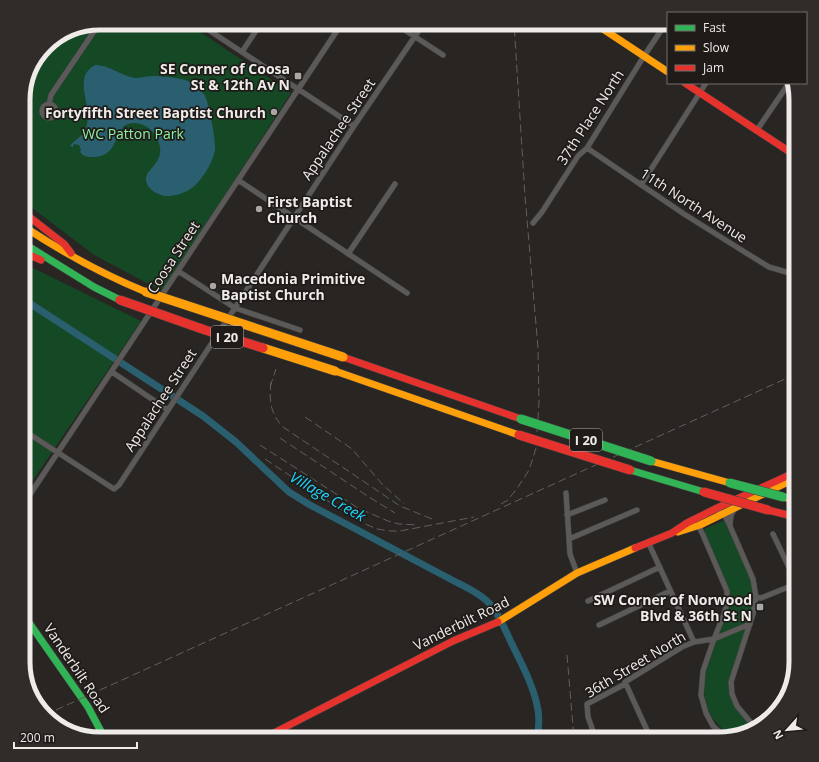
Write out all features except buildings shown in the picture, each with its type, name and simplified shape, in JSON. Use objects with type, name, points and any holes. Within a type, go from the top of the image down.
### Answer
[{"type":"main road","points":[[605,30],[667,71]]},
{"type":"main road","points":[[688,84],[789,151]]},
{"type":"main road","points":[[30,217],[64,244],[77,260]]},
{"type":"main road","name":"I 20","points":[[30,230],[77,260],[119,282],[146,292],[521,419],[651,461],[789,498]]},
{"type":"main road","name":"I 20","points":[[30,247],[94,287],[120,300],[205,330],[335,371],[630,470],[789,515]]},
{"type":"main road","points":[[30,255],[80,278]]},
{"type":"main road","name":"Vanderbilt Road","points":[[276,732],[453,641],[495,624],[577,573],[649,544],[672,533],[715,508],[789,475]]},
{"type":"main road","name":"Vanderbilt Road","points":[[672,533],[700,525],[789,481]]},
{"type":"main road","name":"Vanderbilt Road","points":[[30,624],[88,707],[101,732]]},
{"type":"street","points":[[49,104],[51,95],[95,30]]},
{"type":"street","points":[[209,30],[354,126]]},
{"type":"street","points":[[242,52],[256,30]]},
{"type":"street","name":"Coosa Street","points":[[30,495],[337,30]]},
{"type":"street","points":[[404,30],[443,55]]},
{"type":"street","name":"Appalachee Street","points":[[58,453],[114,489],[119,485],[354,126],[420,30]]},
{"type":"street","name":"37th Place North","points":[[533,222],[542,212],[578,156],[587,148],[661,30]]},
{"type":"street","points":[[641,185],[705,84]]},
{"type":"street","points":[[757,130],[787,85]]},
{"type":"street","name":"11th North Avenue","points":[[587,148],[641,185],[768,267],[789,273]]},
{"type":"street","points":[[238,180],[407,293]]},
{"type":"street","points":[[348,254],[395,184]]},
{"type":"street","points":[[178,271],[235,308],[300,330]]},
{"type":"street","points":[[113,370],[169,408]]},
{"type":"street","points":[[30,435],[58,453]]},
{"type":"street","points":[[566,493],[570,554],[577,573]]},
{"type":"street","points":[[567,515],[605,500]]},
{"type":"street","points":[[715,508],[724,514],[753,579],[756,597],[753,614],[731,682],[732,694],[737,706],[752,724]]},
{"type":"street","points":[[730,526],[731,515],[735,508]]},
{"type":"street","points":[[569,539],[637,510]]},
{"type":"street","points":[[702,516],[700,525],[703,535],[727,591],[727,604],[703,671],[702,695],[706,713],[713,726],[719,732]]},
{"type":"street","points":[[683,531],[695,531],[703,535]]},
{"type":"street","points":[[773,534],[789,568]]},
{"type":"street","points":[[649,544],[694,642]]},
{"type":"street","points":[[588,601],[660,567]]},
{"type":"street","points":[[756,597],[761,598],[789,586]]},
{"type":"street","points":[[599,625],[670,591]]},
{"type":"street","name":"36th Street North","points":[[593,732],[588,717],[587,704],[625,684],[625,682],[657,664],[682,646],[694,642],[714,639],[750,624]]},
{"type":"street","points":[[625,682],[648,732]]},
{"type":"green space","name":"WC Patton Park","points":[[197,30],[291,93],[162,291],[94,255],[30,206],[30,96],[32,82],[42,61],[54,47],[73,35],[87,31]]},
{"type":"green space","points":[[30,266],[141,321],[30,485]]},
{"type":"green space","points":[[725,520],[751,580],[753,597],[751,613],[729,683],[730,697],[737,710],[751,725],[732,731],[725,731],[713,719],[708,710],[704,693],[705,672],[729,605],[704,529]]},
{"type":"water","points":[[95,65],[100,65],[135,78],[157,76],[188,81],[198,87],[202,92],[207,100],[215,149],[209,167],[201,179],[192,188],[180,194],[163,196],[150,188],[146,182],[146,178],[159,157],[160,147],[154,133],[141,124],[132,123],[124,126],[109,151],[105,155],[99,157],[85,156],[80,152],[81,150],[79,145],[74,144],[73,147],[70,146],[83,134],[86,128],[88,119],[84,93],[85,77],[88,70]]},
{"type":"waterway","name":"Village Creek","points":[[30,304],[203,416],[236,442],[289,492],[310,505],[468,588],[484,599],[495,610],[532,688],[539,713],[538,732]]},
{"type":"railway","points":[[501,504],[508,500],[529,470],[536,448],[539,402],[538,348],[525,196],[514,30]]},
{"type":"railway","points":[[270,387],[276,369]]},
{"type":"railway","points":[[52,712],[789,377]]},
{"type":"railway","points":[[271,382],[271,406],[275,417],[283,427],[400,506],[432,519]]},
{"type":"railway","points":[[305,417],[352,449],[382,484],[404,504]]},
{"type":"railway","points":[[280,438],[395,513]]},
{"type":"railway","points":[[260,445],[358,508],[388,521],[399,524],[417,525]]},
{"type":"railway","points":[[265,459],[334,505],[363,523],[377,529],[400,531],[474,517]]},
{"type":"railway","points":[[567,655],[573,732]]},
{"type":"traffic: fast","points":[[30,247],[94,287],[120,300]]},
{"type":"traffic: fast","points":[[521,419],[651,461]]},
{"type":"traffic: fast","points":[[630,470],[704,492]]},
{"type":"traffic: fast","points":[[730,483],[783,497]]},
{"type":"traffic: fast","points":[[30,624],[88,707],[101,732]]},
{"type":"traffic: slow","points":[[605,30],[667,71]]},
{"type":"traffic: slow","points":[[30,231],[83,262],[146,292]]},
{"type":"traffic: slow","points":[[146,292],[343,357]]},
{"type":"traffic: slow","points":[[263,348],[335,371]]},
{"type":"traffic: slow","points":[[335,371],[519,435]]},
{"type":"traffic: slow","points":[[651,461],[730,483]]},
{"type":"traffic: slow","points":[[678,532],[700,525],[789,481]]},
{"type":"traffic: slow","points":[[783,497],[789,498]]},
{"type":"traffic: slow","points":[[498,622],[577,573],[635,548]]},
{"type":"traffic: jam","points":[[687,84],[789,151]]},
{"type":"traffic: jam","points":[[30,217],[64,244],[71,253]]},
{"type":"traffic: jam","points":[[30,255],[41,260]]},
{"type":"traffic: jam","points":[[120,300],[205,330],[263,348]]},
{"type":"traffic: jam","points":[[343,357],[521,419]]},
{"type":"traffic: jam","points":[[519,435],[630,470]]},
{"type":"traffic: jam","points":[[635,548],[672,533],[687,523],[715,509],[789,475]]},
{"type":"traffic: jam","points":[[704,492],[768,510]]},
{"type":"traffic: jam","points":[[768,510],[789,515]]},
{"type":"traffic: jam","points":[[276,732],[453,641],[498,622]]},
{"type":"place","name":"SE Corner of Coosa St & 12th Av N","points":[[298,76]]},
{"type":"place","name":"Fortyfifth Street Baptist Church","points":[[274,112]]},
{"type":"place","name":"First Baptist Church","points":[[259,209]]},
{"type":"place","name":"Macedonia Primitive Baptist Church","points":[[213,286]]},
{"type":"place","name":"SW Corner of Norwood Blvd & 36th St N","points":[[760,607]]}]
